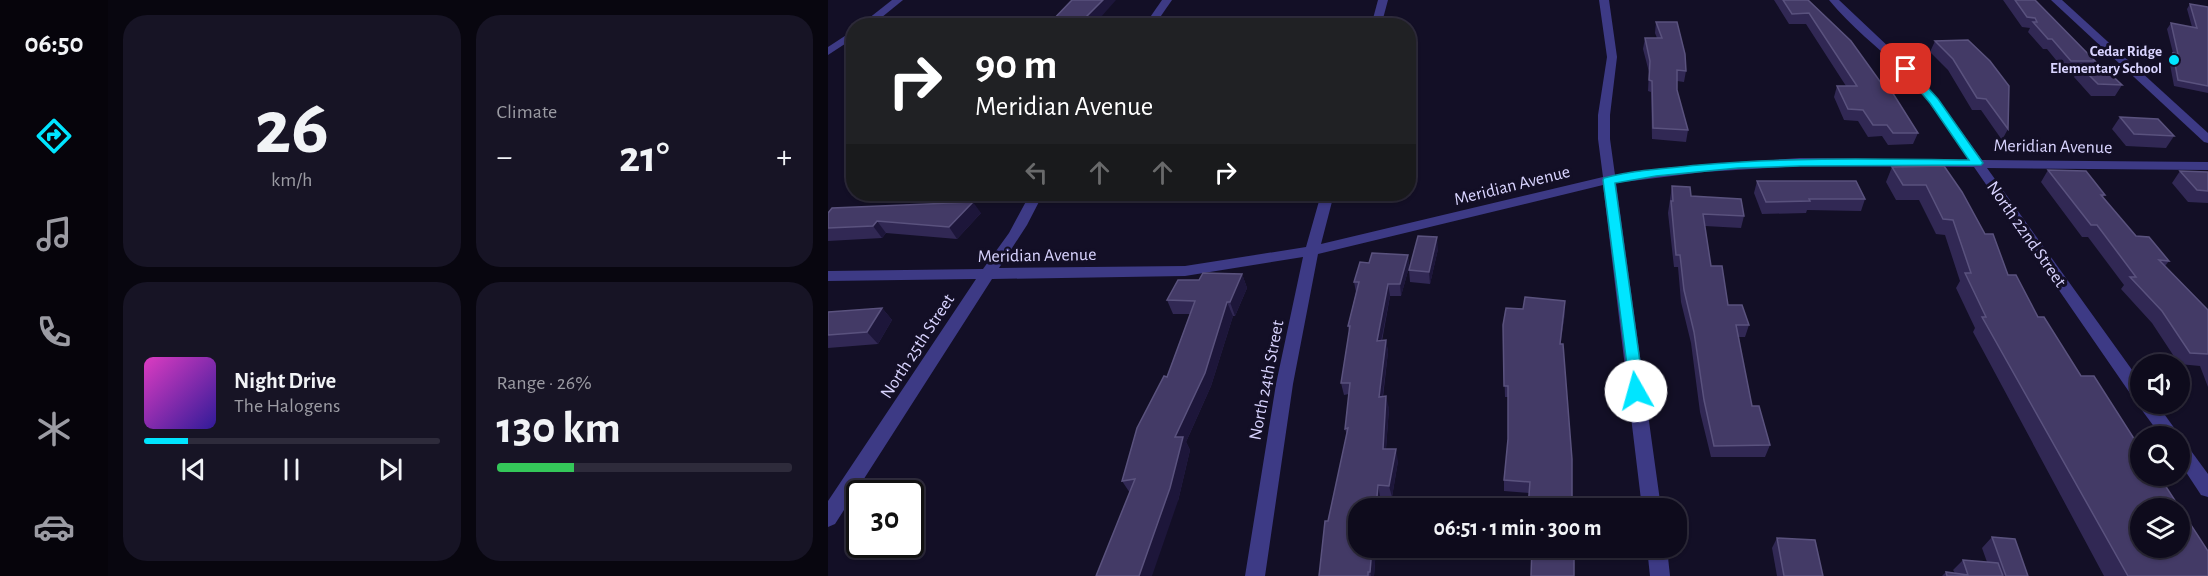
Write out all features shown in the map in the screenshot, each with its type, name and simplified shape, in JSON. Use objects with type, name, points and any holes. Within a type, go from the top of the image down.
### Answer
[{"type":"street","points":[[874,18],[898,0]]},
{"type":"street","points":[[1155,18],[1167,0]]},
{"type":"street","points":[[1378,18],[1383,0]]},
{"type":"street","points":[[1604,0],[1612,57],[1604,115],[1604,139],[1651,498]]},
{"type":"street","name":"North 22nd Street","points":[[1834,0],[1906,69],[1934,101],[2130,380]]},
{"type":"street","points":[[2056,0],[2208,139]]},
{"type":"street","points":[[828,52],[846,39]]},
{"type":"street","name":"Meridian Avenue","points":[[828,276],[1185,270],[1311,251],[1608,180],[1656,172],[1738,165],[1800,162],[2208,166]]},
{"type":"street","name":"North 25th Street","points":[[828,518],[988,273],[1011,243],[1033,201]]},
{"type":"street","name":"North 24th Street","points":[[1255,576],[1275,435],[1311,251],[1325,201]]},
{"type":"street","points":[[2190,463],[2208,489]]},
{"type":"street","points":[[1658,558],[1660,576]]},
{"type":"building","points":[[1072,0],[1103,0],[1085,18],[1055,18]]},
{"type":"building","points":[[1783,0],[1808,0],[1851,41],[1884,87],[1889,87],[1918,133],[1893,133],[1887,125],[1873,125],[1863,110],[1848,109],[1837,86],[1857,86],[1809,13],[1792,14]]},
{"type":"building","points":[[2015,0],[2035,0],[2095,61],[2071,61],[2033,22],[2037,22],[2035,18],[2027,17]]},
{"type":"building","points":[[2190,4],[2208,7],[2208,86],[2178,80],[2173,53],[2178,54],[2171,23],[2197,28]]},
{"type":"building","points":[[1656,22],[1677,22],[1685,54],[1686,71],[1677,70],[1677,90],[1688,130],[1653,128],[1652,81],[1649,80],[1650,61],[1645,38],[1662,38]]},
{"type":"building","points":[[1968,40],[1990,61],[2009,86],[2008,129],[1986,99],[1977,98],[1953,59],[1935,41]]},
{"type":"building","points":[[2080,66],[2103,67],[2122,85],[2098,84]]},
{"type":"building","points":[[2120,117],[2158,119],[2174,136],[2134,134]]},
{"type":"building","points":[[1944,166],[1962,192],[1985,234],[1993,234],[2008,275],[2016,275],[2038,317],[2044,317],[2081,376],[2094,376],[2130,432],[2130,486],[2166,486],[2173,498],[2130,498],[2130,558],[2190,558],[2190,523],[2208,551],[2208,576],[2128,576],[1982,317],[1986,317],[1965,273],[1971,273],[1953,220],[1943,219],[1926,185],[1903,185],[1892,167]]},
{"type":"building","points":[[2048,170],[2086,171],[2105,195],[2101,195],[2136,236],[2149,237],[2169,261],[2159,260],[2208,310],[2208,354],[2190,353],[2162,311],[2130,277],[2136,277],[2097,225],[2091,225]]},
{"type":"building","points":[[2180,171],[2208,172],[2208,191],[2197,190]]},
{"type":"building","points":[[1757,181],[1856,181],[1865,199],[1766,202]]},
{"type":"building","points":[[1672,186],[1690,187],[1691,196],[1741,199],[1744,216],[1703,214],[1711,266],[1722,266],[1728,305],[1742,305],[1749,325],[1736,325],[1752,406],[1759,406],[1770,445],[1714,446],[1704,400],[1694,332],[1684,290],[1680,255],[1676,255],[1671,201],[1673,201]]},
{"type":"building","points":[[973,202],[949,227],[877,221],[873,226],[828,228],[828,213],[832,208]]},
{"type":"building","points":[[1418,236],[1437,237],[1429,272],[1409,270]]},
{"type":"building","points":[[1372,253],[1408,255],[1400,284],[1388,284],[1377,341],[1386,340],[1379,397],[1386,396],[1383,449],[1396,449],[1389,486],[1378,485],[1377,498],[1348,498],[1348,558],[1371,558],[1368,576],[1319,576],[1325,521],[1328,521],[1348,428],[1345,429],[1350,383],[1341,383],[1350,326],[1348,326],[1359,282],[1354,282],[1360,262],[1369,263]]},
{"type":"building","points":[[1203,273],[1242,274],[1230,302],[1227,302],[1205,373],[1175,437],[1183,437],[1170,488],[1139,576],[1096,576],[1135,479],[1122,481],[1137,428],[1164,376],[1167,377],[1195,301],[1167,300],[1178,280],[1199,280]]},
{"type":"building","points":[[1525,297],[1565,301],[1560,344],[1563,344],[1572,459],[1572,498],[1529,498],[1530,482],[1504,480],[1508,439],[1508,386],[1504,386],[1503,325],[1506,308],[1523,309]]},
{"type":"building","points":[[882,308],[867,332],[828,335],[828,312]]},
{"type":"building","points":[[1992,537],[2015,539],[2028,576],[2006,576]]},
{"type":"building","points":[[1777,538],[1815,540],[1823,576],[1784,576]]},
{"type":"building","points":[[1532,558],[1574,558],[1574,576],[1531,576]]},
{"type":"building","points":[[1963,560],[1998,563],[2003,576],[1947,576],[1946,572],[1968,575]]},
{"type":"place","name":"Cedar Ridge Elementary School","points":[[2174,60]]},
{"type":"route","points":[[1636,391],[1608,180],[1656,172],[1800,162],[1977,163],[1934,101],[1906,69]]}]
